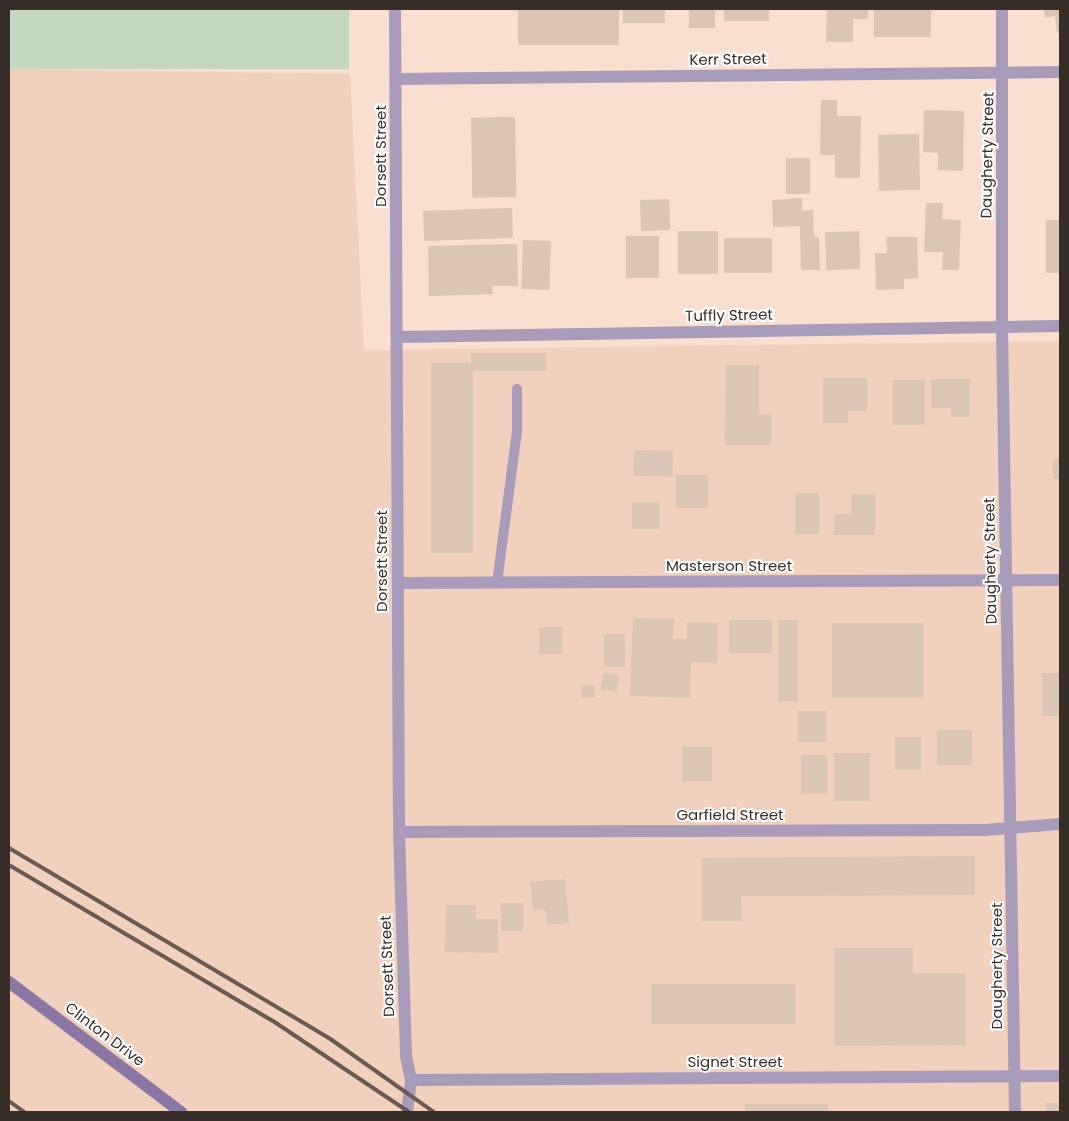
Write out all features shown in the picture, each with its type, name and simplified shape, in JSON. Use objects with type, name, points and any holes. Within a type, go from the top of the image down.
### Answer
[{"type":"main road","name":"Clinton Drive","points":[[9,982],[181,1112]]},
{"type":"street","name":"Dorsett Street","points":[[396,9],[400,832],[406,1056],[411,1080],[407,1112]]},
{"type":"street","name":"Daugherty Street","points":[[1002,9],[1004,73],[1002,327],[1012,828],[1015,1112]]},
{"type":"street","name":"Kerr Street","points":[[397,79],[1060,72]]},
{"type":"street","name":"Tuffly Street","points":[[398,336],[1060,326]]},
{"type":"street","name":"Masterson Street","points":[[399,583],[1060,580]]},
{"type":"street","name":"Garfield Street","points":[[400,832],[1012,828],[1060,824]]},
{"type":"street","name":"Signet Street","points":[[411,1080],[1060,1076]]},
{"type":"lane","points":[[497,583],[517,432],[517,389]]},
{"type":"shaded area","points":[[9,69],[350,74],[364,350],[1060,341],[1060,1112],[9,1112]]},
{"type":"green space","points":[[9,9],[349,9],[349,69],[9,69]]},
{"type":"building","points":[[518,9],[619,9],[619,45],[518,45]]},
{"type":"building","points":[[623,9],[665,9],[665,23],[623,23]]},
{"type":"building","points":[[689,9],[715,9],[715,28],[689,28]]},
{"type":"building","points":[[724,9],[769,9],[769,21],[724,21]]},
{"type":"building","points":[[827,9],[868,9],[868,19],[853,19],[853,42],[826,42]]},
{"type":"building","points":[[874,9],[931,9],[931,37],[874,37]]},
{"type":"building","points":[[1044,9],[1060,9],[1060,32],[1057,33],[1055,16],[1045,18]]},
{"type":"building","points":[[821,100],[837,100],[837,116],[861,116],[860,178],[835,178],[835,155],[820,155]]},
{"type":"building","points":[[924,110],[964,111],[963,171],[938,170],[938,153],[923,152]]},
{"type":"building","points":[[515,117],[516,197],[472,198],[471,118]]},
{"type":"building","points":[[919,134],[920,190],[879,191],[878,135]]},
{"type":"building","points":[[786,158],[810,158],[810,194],[786,194]]},
{"type":"building","points":[[802,198],[802,211],[813,210],[814,237],[819,237],[820,270],[801,270],[800,226],[773,227],[772,200]]},
{"type":"building","points":[[669,199],[670,230],[641,231],[640,200]]},
{"type":"building","points":[[926,203],[943,203],[942,219],[961,220],[959,270],[942,270],[943,252],[924,252]]},
{"type":"building","points":[[512,208],[513,238],[424,241],[423,211]]},
{"type":"building","points":[[1046,220],[1060,220],[1060,273],[1046,273]]},
{"type":"building","points":[[678,231],[718,231],[718,274],[678,274]]},
{"type":"building","points":[[859,231],[860,269],[826,270],[825,232]]},
{"type":"building","points":[[626,236],[659,236],[659,278],[626,278]]},
{"type":"building","points":[[886,237],[917,237],[918,278],[904,279],[904,289],[876,290],[875,253],[887,253]]},
{"type":"building","points":[[724,238],[772,238],[772,273],[724,273]]},
{"type":"building","points":[[523,240],[551,241],[549,290],[521,289]]},
{"type":"building","points":[[517,244],[518,286],[492,286],[493,294],[429,296],[428,246]]},
{"type":"building","points":[[471,353],[546,353],[546,371],[473,371],[473,553],[431,553],[431,363],[471,363]]},
{"type":"building","points":[[726,365],[759,365],[759,414],[771,414],[771,445],[725,445]]},
{"type":"building","points":[[823,378],[867,378],[867,411],[848,411],[848,423],[823,423]]},
{"type":"building","points":[[931,379],[970,379],[969,417],[951,417],[951,408],[931,408]]},
{"type":"building","points":[[893,380],[925,380],[925,425],[893,425]]},
{"type":"building","points":[[634,450],[673,451],[673,477],[634,476]]},
{"type":"building","points":[[1053,459],[1060,459],[1060,479],[1053,479]]},
{"type":"building","points":[[676,475],[708,475],[708,508],[676,508]]},
{"type":"building","points":[[795,493],[819,493],[819,534],[795,534]]},
{"type":"building","points":[[851,494],[875,494],[875,535],[834,535],[834,514],[851,514]]},
{"type":"building","points":[[632,502],[659,502],[659,529],[632,529]]},
{"type":"building","points":[[633,618],[674,619],[673,639],[687,639],[687,622],[718,623],[717,663],[691,662],[690,698],[630,696]]},
{"type":"building","points":[[729,620],[772,620],[772,653],[729,653]]},
{"type":"building","points":[[778,620],[798,620],[798,701],[778,701]]},
{"type":"building","points":[[832,623],[923,623],[923,698],[832,698]]},
{"type":"building","points":[[539,627],[562,627],[562,654],[539,654]]},
{"type":"building","points":[[604,634],[625,634],[625,667],[604,667]]},
{"type":"building","points":[[603,673],[619,675],[617,692],[601,690]]},
{"type":"building","points":[[1042,673],[1060,673],[1060,716],[1042,716]]},
{"type":"building","points":[[594,685],[595,697],[582,698],[581,686]]},
{"type":"building","points":[[798,711],[826,711],[826,742],[798,742]]},
{"type":"building","points":[[937,730],[972,730],[972,765],[937,765]]},
{"type":"building","points":[[895,737],[921,737],[921,770],[895,770]]},
{"type":"building","points":[[682,747],[712,747],[712,781],[682,781]]},
{"type":"building","points":[[834,753],[870,753],[870,801],[834,801]]},
{"type":"building","points":[[801,755],[827,755],[827,794],[801,794]]},
{"type":"building","points":[[975,856],[975,895],[741,896],[742,921],[702,921],[702,858]]},
{"type":"building","points":[[565,879],[569,923],[547,925],[545,909],[533,910],[530,882]]},
{"type":"building","points":[[501,903],[523,903],[523,931],[501,931]]},
{"type":"building","points":[[446,905],[476,905],[476,919],[498,919],[498,953],[445,952]]},
{"type":"building","points":[[834,948],[913,948],[913,973],[966,973],[966,1045],[834,1046]]},
{"type":"building","points":[[651,984],[795,984],[795,1024],[651,1024]]},
{"type":"building","points":[[1046,1103],[1060,1103],[1060,1112],[1046,1112]]},
{"type":"building","points":[[745,1104],[828,1104],[828,1112],[745,1112]]},
{"type":"railway","points":[[9,848],[329,1038],[434,1112]]},
{"type":"railway","points":[[9,865],[276,1023],[409,1112]]},
{"type":"railway","points":[[9,1101],[24,1112]]}]
